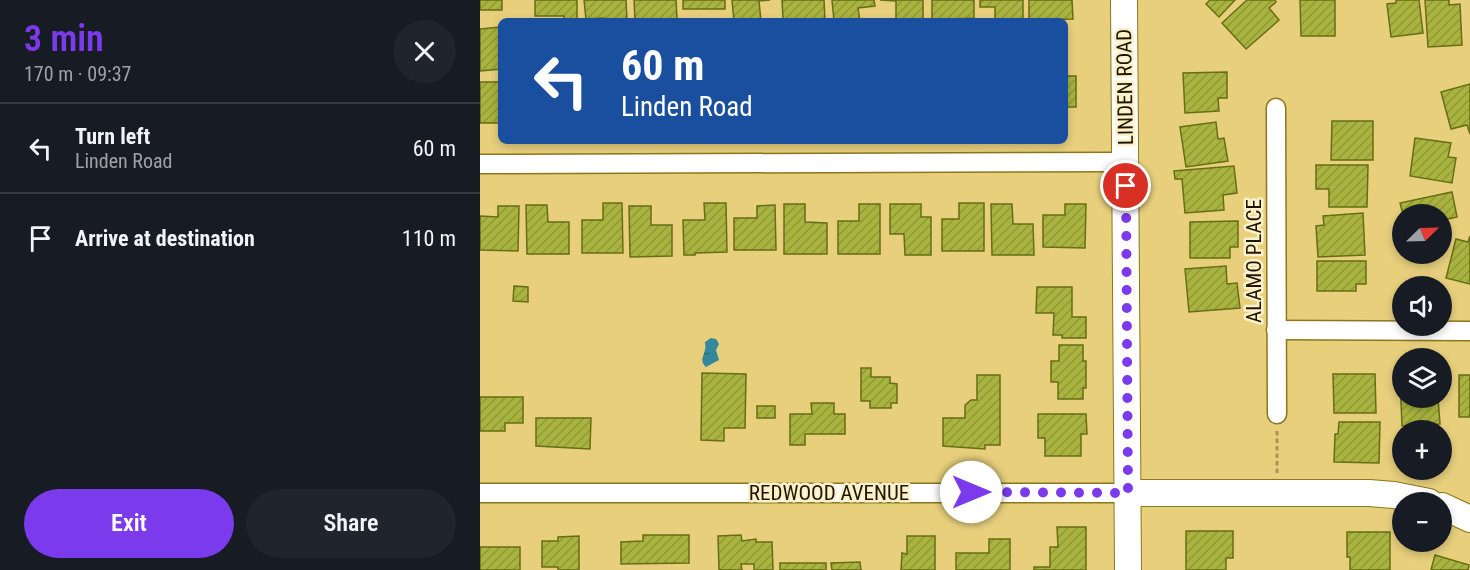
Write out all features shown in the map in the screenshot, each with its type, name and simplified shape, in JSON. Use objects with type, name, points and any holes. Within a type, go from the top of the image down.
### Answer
[{"type":"street","name":"LINDEN ROAD","points":[[1124,0],[1128,570]]},
{"type":"street","name":"ALAMO PLACE","points":[[1276,108],[1276,414]]},
{"type":"street","points":[[480,164],[1126,162]]},
{"type":"street","points":[[1276,330],[1470,331]]},
{"type":"street","name":"REDWOOD AVENUE","points":[[480,493],[1277,492],[1392,495]]},
{"type":"street","points":[[1452,511],[1470,519]]},
{"type":"path","points":[[1276,414],[1277,492]]},
{"type":"water","points":[[711,338],[716,339],[719,344],[716,350],[719,360],[706,367],[702,360],[705,342]]},
{"type":"building","points":[[480,0],[502,0],[502,10],[480,10]]},
{"type":"building","points":[[535,0],[577,0],[577,18],[535,16]]},
{"type":"building","points":[[584,0],[626,0],[627,18],[586,18]]},
{"type":"building","points":[[634,0],[676,0],[677,18],[635,18]]},
{"type":"building","points":[[683,0],[725,0],[725,9],[683,9]]},
{"type":"building","points":[[732,0],[770,0],[759,1],[761,18],[734,18]]},
{"type":"building","points":[[782,0],[824,0],[825,18],[783,18]]},
{"type":"building","points":[[832,0],[874,0],[875,6],[858,8],[860,18],[834,18]]},
{"type":"building","points":[[880,0],[923,0],[923,18],[896,18],[896,1]]},
{"type":"building","points":[[932,0],[974,0],[974,18],[932,18]]},
{"type":"building","points":[[980,0],[1023,0],[1023,18],[995,18],[995,7],[980,7]]},
{"type":"building","points":[[1029,0],[1072,0],[1073,19],[1029,18]]},
{"type":"building","points":[[1210,0],[1235,0],[1219,17],[1206,4]]},
{"type":"building","points":[[1247,0],[1275,0],[1276,2],[1269,8],[1279,20],[1246,49],[1222,23]]},
{"type":"building","points":[[1300,0],[1335,0],[1335,36],[1301,36]]},
{"type":"building","points":[[1396,0],[1419,0],[1423,33],[1391,37],[1387,4],[1396,3]]},
{"type":"building","points":[[1425,0],[1449,0],[1449,5],[1460,4],[1462,45],[1428,47]]},
{"type":"building","points":[[498,27],[498,69],[480,71],[480,29]]},
{"type":"building","points":[[1227,72],[1227,98],[1218,98],[1219,111],[1185,113],[1183,73]]},
{"type":"building","points":[[1068,76],[1076,76],[1076,107],[1068,107]]},
{"type":"building","points":[[480,82],[498,82],[498,123],[480,123]]},
{"type":"building","points":[[1470,84],[1470,134],[1467,125],[1451,129],[1441,92]]},
{"type":"building","points":[[1332,121],[1373,121],[1373,160],[1331,160]]},
{"type":"building","points":[[1216,122],[1218,139],[1224,138],[1228,161],[1186,167],[1180,127]]},
{"type":"building","points":[[1415,138],[1451,143],[1448,157],[1456,158],[1452,183],[1410,176]]},
{"type":"building","points":[[1316,165],[1368,165],[1367,207],[1329,207],[1329,189],[1316,189]]},
{"type":"building","points":[[1234,166],[1237,193],[1223,195],[1224,210],[1185,213],[1182,179],[1175,179],[1174,171]]},
{"type":"building","points":[[1452,192],[1457,217],[1452,218],[1452,204],[1400,203]]},
{"type":"building","points":[[603,203],[622,203],[623,253],[582,253],[582,220],[603,220]]},
{"type":"building","points":[[704,203],[726,203],[727,252],[684,255],[683,220],[705,220]]},
{"type":"building","points":[[959,203],[984,203],[984,251],[942,251],[942,219],[959,219]]},
{"type":"building","points":[[784,204],[805,204],[805,222],[827,223],[827,254],[784,254]]},
{"type":"building","points":[[859,204],[880,204],[880,254],[838,254],[838,221],[859,221]]},
{"type":"building","points":[[890,204],[921,204],[921,217],[931,217],[931,255],[905,255],[904,234],[890,234]]},
{"type":"building","points":[[991,204],[1012,204],[1013,224],[1033,224],[1034,255],[992,255]]},
{"type":"building","points":[[1065,204],[1086,204],[1085,248],[1043,247],[1043,215],[1065,215]]},
{"type":"building","points":[[526,205],[547,205],[548,222],[569,222],[569,254],[527,254]]},
{"type":"building","points":[[775,205],[776,250],[734,250],[734,218],[757,218],[757,206]]},
{"type":"building","points":[[498,206],[519,206],[518,251],[480,250],[480,216],[498,217]]},
{"type":"building","points":[[629,206],[651,206],[651,225],[672,225],[672,256],[630,257]]},
{"type":"building","points":[[1363,213],[1365,255],[1318,257],[1316,226],[1324,225],[1323,216]]},
{"type":"building","points":[[1238,221],[1238,247],[1230,247],[1230,258],[1190,258],[1190,222]]},
{"type":"building","points":[[1470,236],[1470,284],[1447,276],[1450,264],[1452,264],[1456,239],[1468,242]]},
{"type":"building","points":[[1317,261],[1366,261],[1366,284],[1356,284],[1356,291],[1317,291]]},
{"type":"building","points":[[1226,266],[1227,284],[1237,283],[1240,308],[1189,312],[1185,269]]},
{"type":"building","points":[[514,286],[528,287],[528,302],[513,301]]},
{"type":"building","points":[[1037,287],[1072,287],[1072,317],[1086,317],[1086,338],[1062,338],[1062,335],[1053,335],[1054,313],[1036,313]]},
{"type":"building","points":[[1059,345],[1083,345],[1083,361],[1086,361],[1086,388],[1083,388],[1083,399],[1058,399],[1058,382],[1051,382],[1051,361],[1059,361]]},
{"type":"building","points":[[861,368],[871,368],[871,377],[890,377],[890,383],[897,384],[897,403],[891,403],[891,408],[870,408],[870,401],[861,401]]},
{"type":"building","points":[[702,373],[746,374],[745,428],[724,428],[724,441],[701,440]]},
{"type":"building","points":[[1333,374],[1375,374],[1376,413],[1334,413]]},
{"type":"building","points":[[977,375],[1000,375],[1000,445],[985,445],[985,449],[943,446],[943,418],[965,418],[965,405],[971,400],[977,400]]},
{"type":"building","points":[[1459,375],[1470,375],[1470,417],[1459,417]]},
{"type":"building","points":[[480,397],[523,397],[523,423],[505,423],[505,431],[480,431]]},
{"type":"building","points":[[811,403],[834,403],[834,414],[845,414],[845,434],[805,434],[805,445],[790,445],[790,414],[812,414]]},
{"type":"building","points":[[757,406],[775,406],[775,418],[757,418]]},
{"type":"building","points":[[1401,408],[1439,408],[1440,420],[1402,420]]},
{"type":"building","points":[[1038,414],[1086,414],[1087,434],[1081,434],[1081,456],[1045,456],[1045,438],[1038,438]]},
{"type":"building","points":[[536,418],[591,418],[590,449],[536,446]]},
{"type":"building","points":[[1339,422],[1380,422],[1379,463],[1334,462],[1335,434],[1338,434]]},
{"type":"building","points":[[1057,527],[1086,527],[1086,570],[1034,570],[1034,567],[1050,567],[1050,547],[1058,547]]},
{"type":"building","points":[[1186,531],[1233,531],[1233,558],[1226,558],[1226,570],[1186,570]]},
{"type":"building","points":[[1347,532],[1390,532],[1390,570],[1350,570],[1350,557],[1347,557]]},
{"type":"building","points":[[643,535],[689,535],[689,563],[621,564],[621,542],[643,541]]},
{"type":"building","points":[[741,535],[742,541],[756,539],[756,542],[772,542],[773,570],[754,570],[754,564],[741,564],[742,570],[719,570],[718,536]]},
{"type":"building","points":[[579,536],[579,570],[542,567],[542,541],[558,541],[558,537]]},
{"type":"building","points":[[907,536],[935,536],[935,570],[901,570],[902,553],[907,554]]},
{"type":"building","points":[[989,539],[1010,539],[1010,570],[956,570],[956,553],[989,553]]},
{"type":"building","points":[[480,547],[520,547],[520,570],[480,570]]},
{"type":"building","points":[[1435,555],[1469,565],[1468,570],[1431,570]]},
{"type":"building","points":[[860,562],[861,570],[832,570],[831,563]]},
{"type":"building","points":[[780,563],[826,563],[826,570],[780,570]]},
{"type":"route","points":[[971,492],[1128,493],[1126,186]]}]
